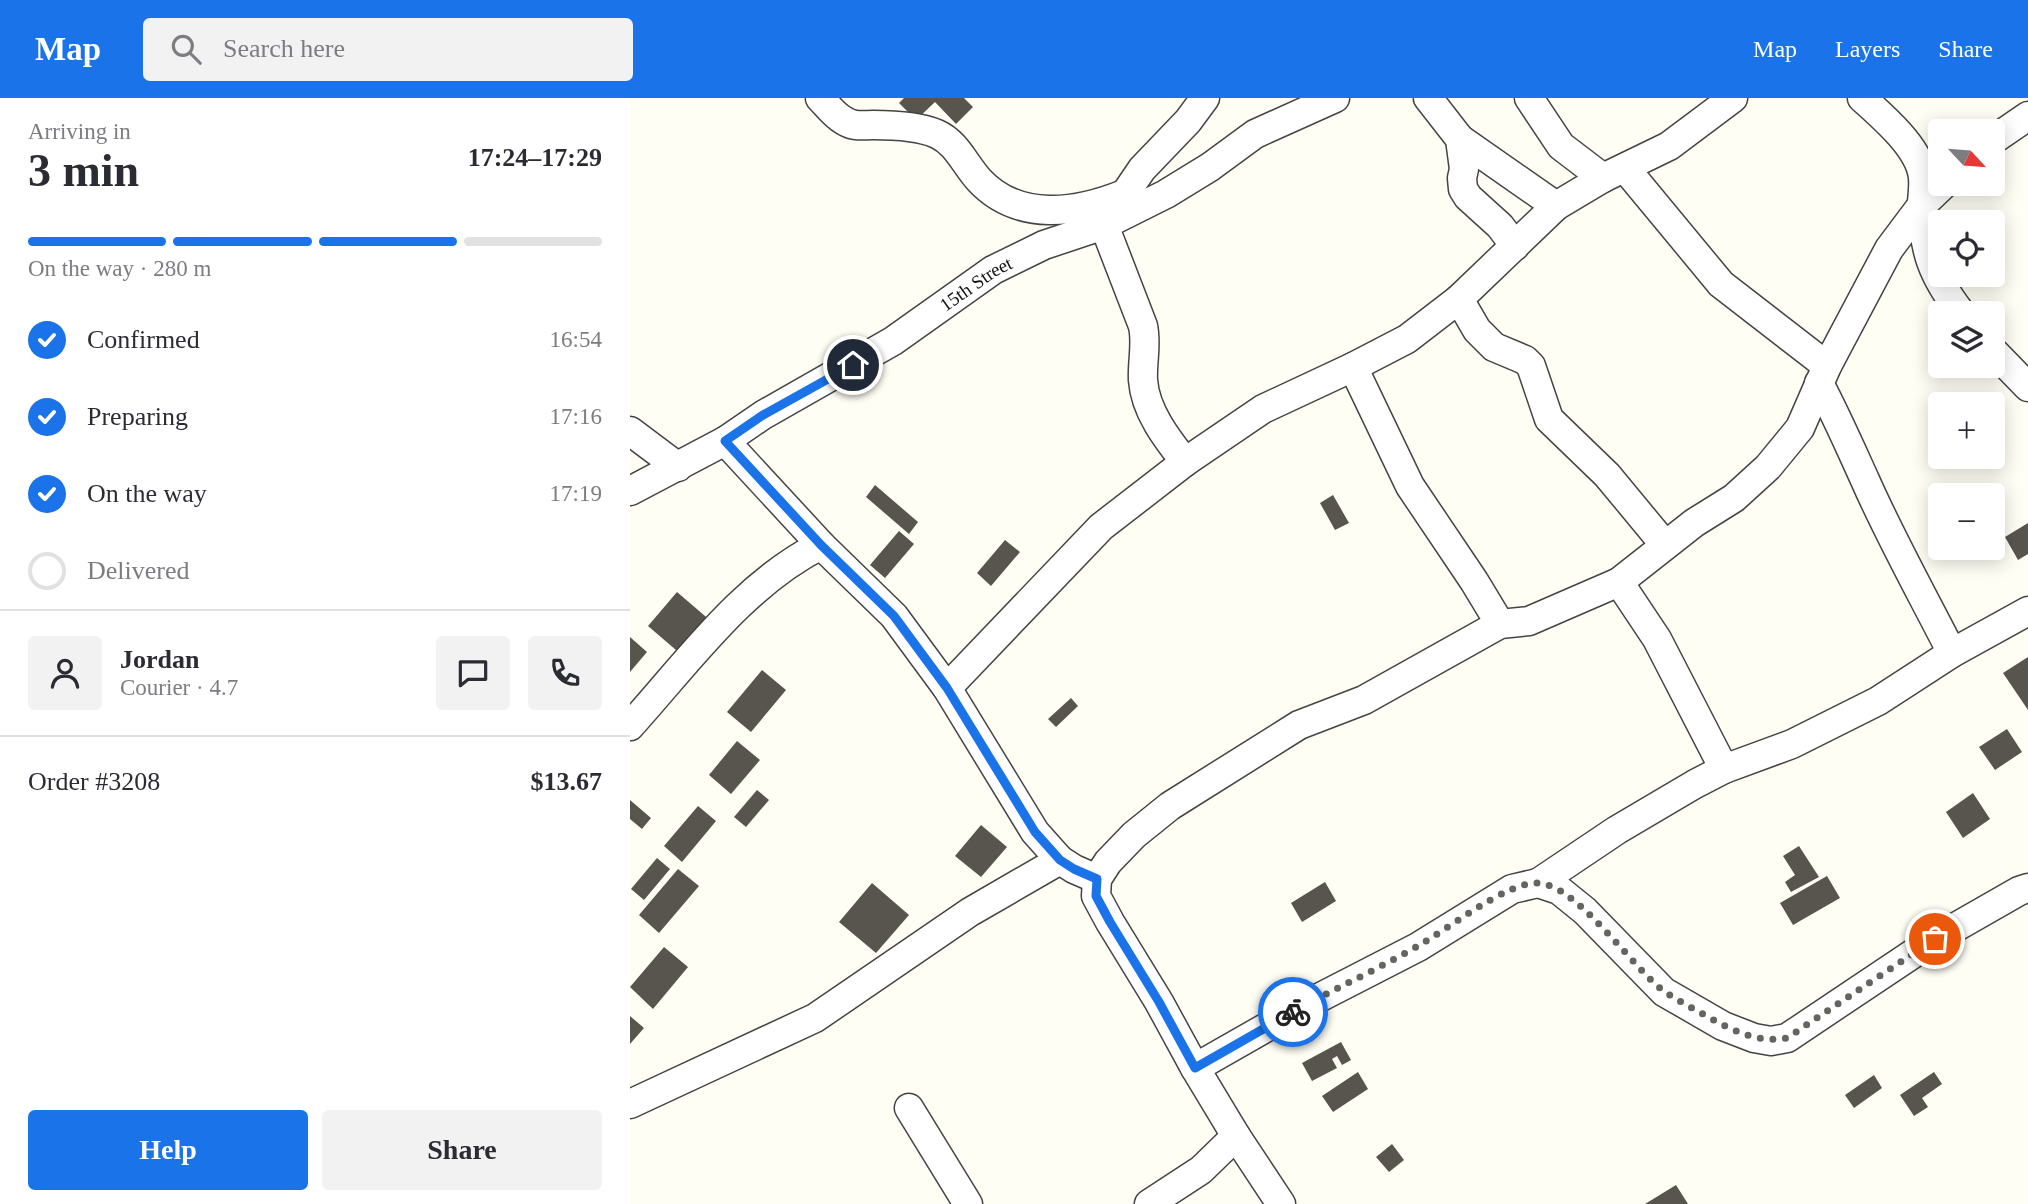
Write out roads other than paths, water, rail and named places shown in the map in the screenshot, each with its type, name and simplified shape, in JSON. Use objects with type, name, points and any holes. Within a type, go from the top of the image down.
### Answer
[{"type":"street","points":[[820,98],[842,120],[856,126],[902,126],[935,133],[963,156],[981,182],[1014,203],[1034,209],[1077,210],[1124,194]]},
{"type":"street","points":[[1185,462],[1164,435],[1148,401],[1143,383],[1146,340],[1143,326],[1104,225],[1159,149],[1188,121],[1205,98]]},
{"type":"street","name":"15th Street","points":[[630,491],[725,441],[763,415],[893,341],[993,270],[1044,245],[1104,225],[1188,180],[1255,134],[1335,98]]},
{"type":"street","points":[[1428,98],[1460,139],[1556,206]]},
{"type":"street","points":[[1529,98],[1561,146],[1614,173],[1721,284],[1823,374],[1850,444],[1888,527],[1952,653]]},
{"type":"street","points":[[947,688],[1101,527],[1185,462],[1263,409],[1408,339],[1459,299],[1556,206],[1669,146],[1733,98]]},
{"type":"street","points":[[1862,98],[1888,121],[1913,154],[1922,173],[1926,250],[1941,288],[1951,301]]},
{"type":"street","points":[[2006,131],[2028,116]]},
{"type":"street","points":[[1460,139],[1464,169],[1461,178],[1463,189],[1468,197],[1486,210],[1515,246]]},
{"type":"street","points":[[1281,1204],[1236,1136],[1110,922],[1096,896],[1097,879],[1108,862],[1134,835],[1170,806],[1299,725],[1364,700],[1500,624],[1529,621],[1619,582],[1694,523],[1734,498],[1768,467],[1800,428],[1823,374],[1889,249],[1931,196]]},
{"type":"street","points":[[1459,299],[1477,330],[1494,347],[1525,360],[1531,366],[1549,419],[1607,475],[1665,545]]},
{"type":"street","points":[[2005,363],[2028,387]]},
{"type":"street","points":[[1353,367],[1410,486],[1500,624]]},
{"type":"street","points":[[630,431],[678,467]]},
{"type":"street","points":[[725,441],[821,545],[894,616],[947,688],[1035,832],[1060,860],[1097,879]]},
{"type":"street","points":[[630,726],[728,617],[772,576],[798,556],[821,545]]},
{"type":"street","points":[[1619,582],[1657,639],[1724,769]]},
{"type":"street","points":[[1195,1068],[1309,1003],[1418,947],[1512,889],[1538,883],[1617,830],[1724,769],[1792,744],[1878,701],[1952,653],[2028,611]]},
{"type":"street","points":[[630,1104],[815,1017],[970,912],[1060,860]]},
{"type":"street","points":[[1538,883],[1559,890],[1585,911],[1664,992],[1723,1026],[1754,1038],[1771,1041],[1787,1038],[1935,939],[2028,888]]},
{"type":"street","points":[[909,1108],[968,1204]]},
{"type":"street","points":[[1149,1204],[1201,1170],[1236,1136]]}]
